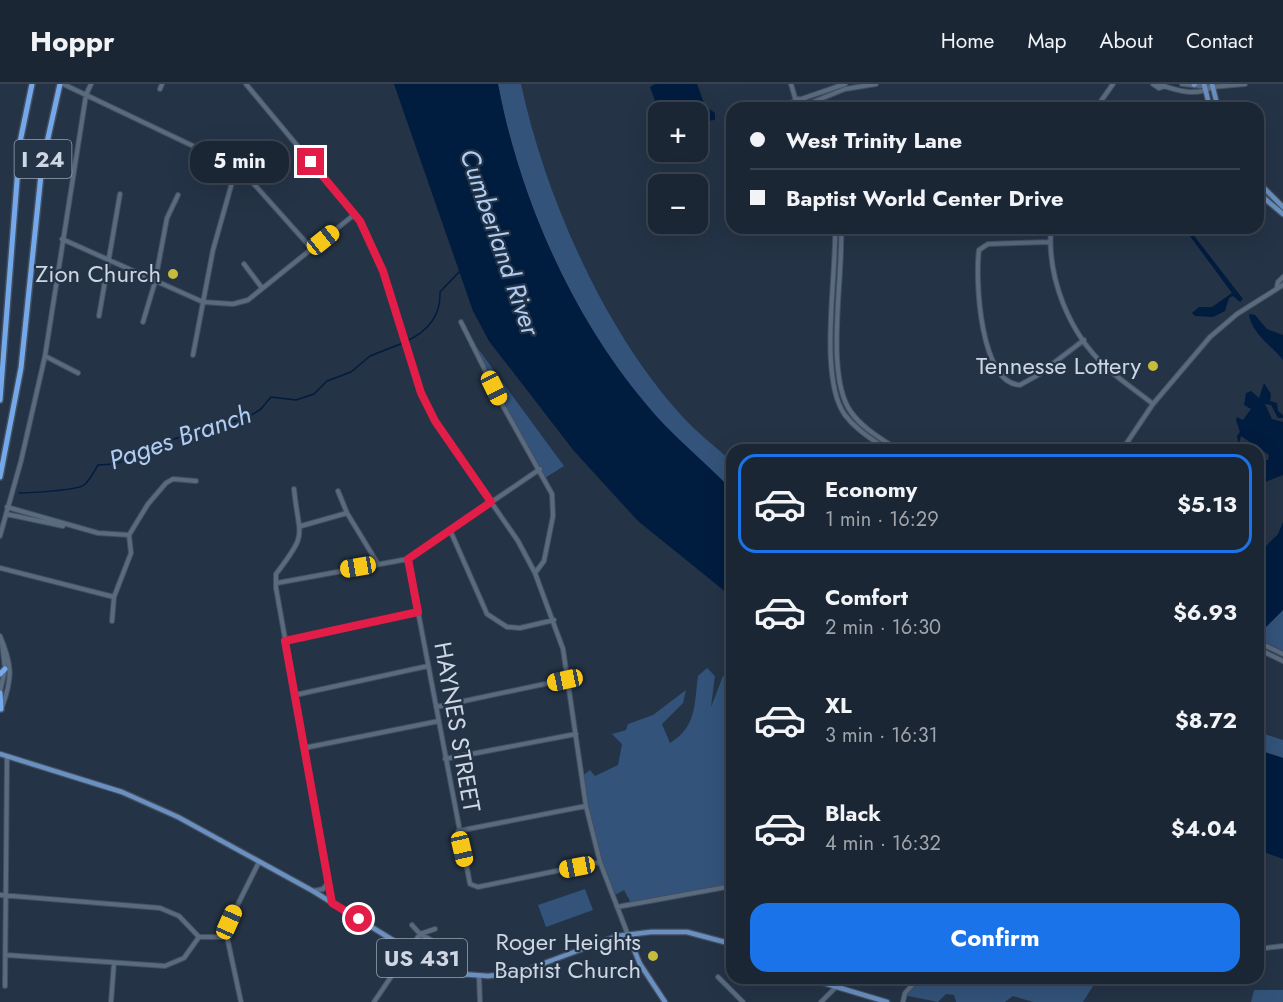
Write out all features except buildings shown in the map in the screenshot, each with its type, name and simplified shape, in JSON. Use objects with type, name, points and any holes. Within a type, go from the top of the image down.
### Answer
[{"type":"highway","name":"I 24","points":[[0,400],[20,142],[32,84]]},
{"type":"highway","name":"I 24","points":[[0,477],[21,368],[42,165],[61,84]]},
{"type":"highway","points":[[0,674],[5,669]]},
{"type":"highway","points":[[0,692],[1,711]]},
{"type":"main road","points":[[1204,84],[1208,102]]},
{"type":"main road","points":[[1212,86],[1216,102]]},
{"type":"main road","points":[[1264,188],[1283,207]]},
{"type":"main road","points":[[1264,198],[1283,214]]},
{"type":"main road","name":"US 431","points":[[0,754],[130,795],[177,816],[313,891],[445,970],[479,976],[518,973],[593,944],[628,935]]},
{"type":"main road","points":[[665,1002],[640,964],[628,935],[687,932],[726,942]]},
{"type":"main road","points":[[824,984],[887,1002]]},
{"type":"street","points":[[61,84],[212,155],[253,183],[312,249]]},
{"type":"street","points":[[0,536],[26,441],[45,356],[86,95],[91,84]]},
{"type":"street","points":[[246,84],[355,214],[383,271],[411,366],[435,421],[491,502],[535,573],[554,620],[568,679],[586,806],[600,862],[628,935]]},
{"type":"street","points":[[791,84],[797,102]]},
{"type":"street","points":[[790,102],[845,84]]},
{"type":"street","points":[[815,102],[845,89],[876,84]]},
{"type":"street","points":[[1153,84],[1159,88],[1165,86]]},
{"type":"street","points":[[1158,84],[1183,91],[1205,92],[1212,86]]},
{"type":"street","points":[[1182,84],[1212,86],[1245,84]]},
{"type":"street","points":[[1100,102],[1111,85]]},
{"type":"street","points":[[193,355],[219,222],[235,172]]},
{"type":"street","points":[[99,316],[120,194]]},
{"type":"street","points":[[143,322],[155,282],[167,219],[178,195]]},
{"type":"street","points":[[62,239],[203,302],[233,304],[248,300],[355,214]]},
{"type":"street","points":[[835,234],[830,322],[837,397],[852,424],[879,444]]},
{"type":"street","points":[[841,234],[837,302],[842,390],[847,406],[855,417],[890,444]]},
{"type":"street","points":[[1051,234],[1056,282],[1068,315],[1104,366],[1154,404]]},
{"type":"street","points":[[1050,242],[988,244],[978,250],[981,321],[987,347],[1004,377],[1011,383],[1020,385],[1035,377],[1084,340]]},
{"type":"street","points":[[244,264],[262,288]]},
{"type":"street","points":[[1277,287],[1283,277]]},
{"type":"street","points":[[1126,444],[1154,404],[1210,337],[1237,314],[1283,285]]},
{"type":"street","points":[[461,322],[503,406],[552,494],[553,516],[544,561],[535,573]]},
{"type":"street","points":[[45,356],[78,373]]},
{"type":"street","points":[[277,583],[408,559],[540,469]]},
{"type":"street","points":[[112,621],[114,597],[130,553],[129,535],[148,504],[166,483],[173,479],[196,481]]},
{"type":"street","points":[[294,489],[301,534],[294,551],[276,574],[285,641],[332,903]]},
{"type":"street","points":[[338,491],[347,513],[378,564]]},
{"type":"street","points":[[7,507],[98,533],[129,535]]},
{"type":"street","points":[[301,526],[347,513]]},
{"type":"street","points":[[5,514],[70,526]]},
{"type":"street","points":[[450,530],[487,614],[507,627],[520,628],[554,620]]},
{"type":"street","name":"HAYNES STREET","points":[[408,559],[458,831],[470,884],[474,887],[600,862]]},
{"type":"street","points":[[0,568],[114,597]]},
{"type":"street","points":[[285,641],[418,612]]},
{"type":"street","points":[[0,692],[5,669],[1,638]]},
{"type":"street","points":[[1,638],[11,664],[10,679],[1,711]]},
{"type":"street","points":[[1264,645],[1283,654]]},
{"type":"street","points":[[1264,652],[1283,661]]},
{"type":"street","points":[[295,694],[428,666]]},
{"type":"street","points":[[436,707],[568,679]]},
{"type":"street","points":[[304,748],[439,721]]},
{"type":"street","points":[[445,759],[576,734]]},
{"type":"street","points":[[5,986],[7,756]]},
{"type":"street","name":"HAYNES STREET","points":[[458,831],[586,806]]},
{"type":"street","points":[[241,1002],[227,938],[229,922],[259,861]]},
{"type":"street","points":[[313,891],[323,889],[329,882]]},
{"type":"street","points":[[617,908],[726,887]]},
{"type":"street","points":[[0,896],[160,908],[179,916],[200,937],[227,938]]},
{"type":"street","points":[[412,925],[420,934],[431,940]]},
{"type":"street","points":[[374,1002],[420,934],[435,929]]},
{"type":"street","points":[[6,955],[165,966],[184,958],[200,937]]},
{"type":"street","points":[[1264,948],[1283,946]]},
{"type":"street","points":[[111,1002],[114,963]]},
{"type":"street","points":[[479,976],[480,1002]]},
{"type":"street","points":[[718,978],[743,1002]]},
{"type":"street","points":[[821,1002],[839,984]]},
{"type":"street","points":[[903,1002],[905,993],[914,984]]},
{"type":"shaded area","points":[[498,84],[521,84],[545,171],[581,260],[627,343],[653,381],[687,421],[726,457],[726,484],[655,415],[618,369],[594,332],[572,293],[534,211],[507,126]]},
{"type":"shaded area","points":[[476,346],[564,466],[545,478],[503,406],[474,347]]},
{"type":"shaded area","points":[[1283,610],[1283,651],[1264,642],[1264,628]]},
{"type":"shaded area","points":[[707,668],[715,676],[711,707],[723,676],[726,675],[726,887],[632,905],[624,890],[617,894],[614,893],[604,866],[600,862],[581,777],[590,770],[595,776],[618,765],[622,744],[612,734],[626,730],[628,724],[653,715],[686,690],[683,703],[662,724],[670,743],[679,736],[693,714],[698,676]]},
{"type":"shaded area","points":[[1264,734],[1283,740],[1283,758],[1264,752]]},
{"type":"shaded area","points":[[585,889],[593,910],[546,927],[538,905]]},
{"type":"shaded area","points":[[913,984],[1094,984],[1083,1002],[1033,1002],[1013,996],[1005,1002],[956,1002],[954,995],[946,994],[938,1002],[903,995]]},
{"type":"shaded area","points":[[1254,990],[1283,990],[1283,1002],[1251,1002]]},
{"type":"water","name":"Cumberland River","points":[[394,84],[498,84],[519,169],[534,211],[572,293],[594,332],[618,369],[655,415],[726,484],[726,592],[638,521],[574,451],[489,341],[473,311]]},
{"type":"water","points":[[655,84],[697,84],[704,102],[655,102],[650,87]]},
{"type":"water","points":[[708,108],[715,113],[715,120],[708,121]]},
{"type":"water","points":[[1188,234],[1193,234],[1243,299],[1240,302],[1233,296],[1229,298],[1225,311],[1213,317],[1195,316],[1192,313],[1199,307],[1212,307],[1232,293]]},
{"type":"water","points":[[1249,314],[1255,315],[1267,329],[1283,335],[1283,360],[1258,333]]},
{"type":"water","points":[[1264,383],[1271,394],[1270,401],[1277,403],[1278,411],[1283,415],[1283,418],[1278,418],[1271,405],[1265,404],[1272,419],[1283,422],[1283,475],[1265,482],[1264,460],[1268,460],[1269,455],[1264,452],[1264,444],[1253,444],[1241,436],[1238,444],[1237,436],[1240,432],[1237,417],[1243,420],[1251,409],[1244,405],[1246,393],[1251,391],[1259,398]]},
{"type":"water","points":[[1283,522],[1283,610],[1264,629],[1264,548],[1278,534]]},
{"type":"water","points":[[1264,752],[1283,758],[1283,859],[1264,852]]},
{"type":"waterway","name":"Pages Branch","points":[[407,341],[432,321],[438,308],[440,292],[459,272]]},
{"type":"waterway","name":"Pages Branch","points":[[19,493],[80,487],[88,481],[98,465],[115,464],[162,443],[183,436],[211,432],[223,423],[243,420],[261,409],[271,397],[296,400],[314,394],[327,381],[351,372],[370,356],[403,343]]},
{"type":"place","name":"Zion Church","points":[[173,274]]},
{"type":"place","name":"Tennesse Lottery","points":[[1153,366]]},
{"type":"place","name":"Roger Heights Baptist Church","points":[[653,956]]},
{"type":"route","points":[[311,162],[360,221],[383,271],[404,347],[421,393],[435,421],[491,502],[408,559],[418,612],[285,641],[332,903],[359,919]]}]
